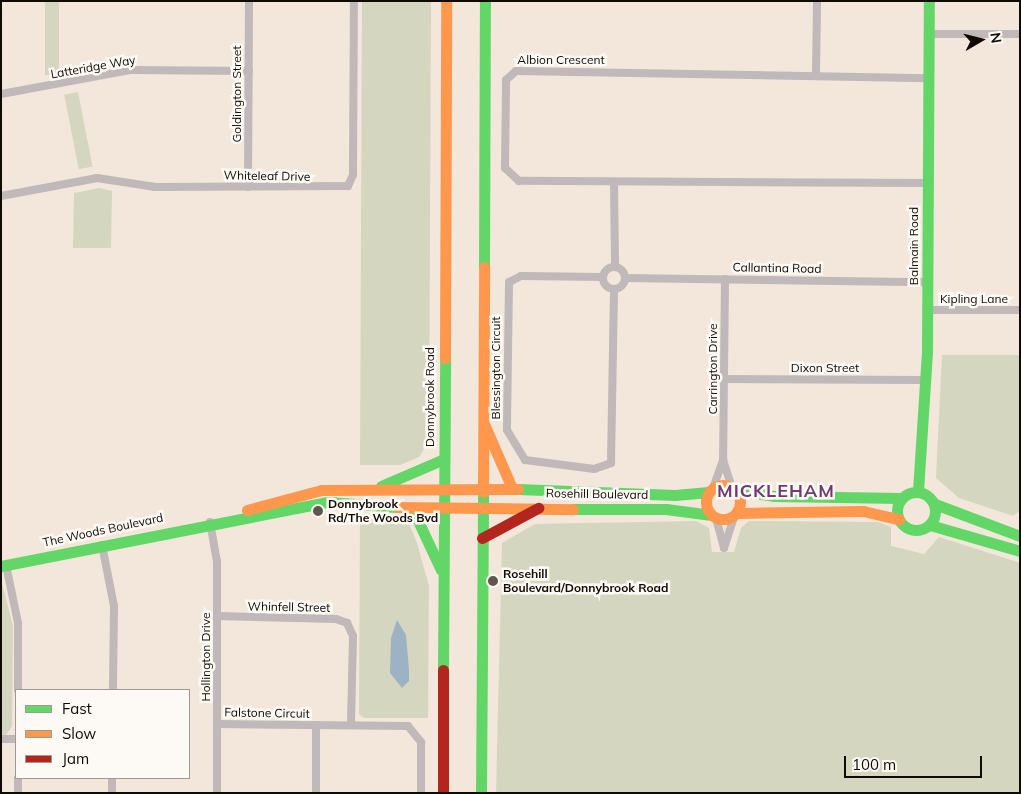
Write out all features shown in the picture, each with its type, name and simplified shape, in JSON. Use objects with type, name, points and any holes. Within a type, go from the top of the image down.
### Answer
[{"type":"street","name":"Goldington Street","points":[[248,187],[249,1]]},
{"type":"street","name":"Whiteleaf Drive","points":[[1,196],[97,178],[155,187],[338,188],[351,182],[354,1]]},
{"type":"street","name":"Donnybrook Road","points":[[443,793],[446,1]]},
{"type":"street","points":[[481,793],[485,1]]},
{"type":"street","points":[[816,74],[817,1]]},
{"type":"street","name":"Balmain Road","points":[[918,491],[926,380],[929,1]]},
{"type":"street","points":[[929,34],[1020,34]]},
{"type":"street","name":"Latteridge Way","points":[[1,94],[130,70],[249,71]]},
{"type":"street","name":"Albion Crescent","points":[[928,78],[816,74],[510,73],[506,84],[508,175],[519,181],[928,183]]},
{"type":"street","points":[[614,182],[615,266],[626,278],[614,289],[603,278],[615,266]]},
{"type":"street","name":"Blessington Circuit","points":[[603,278],[521,276],[509,282],[507,430],[525,460],[594,469],[611,463],[614,289]]},
{"type":"street","name":"Callantina Road","points":[[626,278],[928,282]]},
{"type":"street","name":"Carrington Drive","points":[[711,490],[723,460],[725,279]]},
{"type":"street","name":"Kipling Lane","points":[[927,310],[1020,310]]},
{"type":"street","name":"Dixon Street","points":[[725,379],[926,380]]},
{"type":"street","points":[[482,420],[512,488]]},
{"type":"street","points":[[375,488],[444,460]]},
{"type":"street","name":"Carrington Drive","points":[[723,460],[734,489]]},
{"type":"street","name":"The Woods Boulevard","points":[[210,522],[293,495],[375,488],[482,489]]},
{"type":"street","name":"Rosehill Boulevard","points":[[482,489],[512,488],[656,495],[734,489]]},
{"type":"street","points":[[711,490],[707,505],[714,517],[724,548],[736,514],[734,489],[901,498],[918,491],[935,504],[1020,536]]},
{"type":"street","points":[[898,519],[901,498]]},
{"type":"street","name":"The Woods Boulevard","points":[[4,565],[210,522],[328,502],[412,508],[444,508]]},
{"type":"street","points":[[930,525],[935,504]]},
{"type":"street","points":[[412,508],[444,576]]},
{"type":"street","name":"Rosehill Boulevard","points":[[444,508],[672,509],[714,517],[736,514]]},
{"type":"street","points":[[482,538],[540,508]]},
{"type":"street","points":[[736,514],[863,511],[898,519],[913,530],[930,525],[1020,551]]},
{"type":"street","name":"Hollington Drive","points":[[210,522],[217,561],[217,793]]},
{"type":"street","points":[[102,545],[114,606],[113,689]]},
{"type":"street","points":[[4,565],[19,632],[18,689]]},
{"type":"street","name":"Whinfell Street","points":[[217,616],[336,619],[347,623],[353,636],[351,725]]},
{"type":"street","name":"Falstone Circuit","points":[[217,724],[402,726],[417,732],[421,742],[421,793]]},
{"type":"street","name":"Falstone Circuit","points":[[316,725],[316,793]]},
{"type":"street","points":[[1,740],[15,739]]},
{"type":"street","points":[[18,779],[18,793]]},
{"type":"street","points":[[112,779],[112,793]]},
{"type":"green space","points":[[45,1],[59,1],[59,75],[45,75]]},
{"type":"green space","points":[[362,1],[431,1],[429,441],[419,457],[400,465],[360,465]]},
{"type":"green space","points":[[78,92],[93,167],[79,169],[64,95]]},
{"type":"green space","points":[[99,188],[112,191],[111,248],[73,248],[74,193]]},
{"type":"green space","points":[[942,355],[1020,355],[1020,510],[1013,516],[959,498],[936,478]]},
{"type":"green space","points":[[360,517],[408,521],[417,543],[429,586],[428,718],[364,718],[359,714]]},
{"type":"green space","points":[[696,521],[709,528],[712,552],[734,552],[741,528],[749,521],[878,522],[891,527],[891,546],[924,554],[939,537],[1020,563],[1020,793],[496,793],[502,543],[535,524]]},
{"type":"green space","points":[[1,580],[13,626],[12,726],[6,735],[1,735]]},
{"type":"water","points":[[397,620],[406,635],[409,670],[409,681],[402,688],[390,673],[391,638]]},
{"type":"traffic: fast","points":[[484,267],[485,1]]},
{"type":"traffic: fast","points":[[918,491],[927,351],[929,1]]},
{"type":"traffic: fast","points":[[443,670],[445,358]]},
{"type":"traffic: fast","points":[[381,486],[444,459]]},
{"type":"traffic: fast","points":[[518,489],[675,495],[709,492]]},
{"type":"traffic: fast","points":[[736,490],[775,496],[901,498]]},
{"type":"traffic: fast","points":[[481,793],[483,492]]},
{"type":"traffic: fast","points":[[916,492],[930,497],[935,511],[930,525],[916,530],[902,525],[897,511],[902,497],[916,492]]},
{"type":"traffic: fast","points":[[1,566],[328,502],[397,507]]},
{"type":"traffic: fast","points":[[935,504],[1020,536]]},
{"type":"traffic: fast","points":[[412,508],[441,570]]},
{"type":"traffic: fast","points":[[573,509],[666,509],[712,515]]},
{"type":"traffic: fast","points":[[930,525],[1020,551]]},
{"type":"traffic: slow","points":[[445,358],[446,1]]},
{"type":"traffic: slow","points":[[483,492],[484,267]]},
{"type":"traffic: slow","points":[[485,426],[512,488]]},
{"type":"traffic: slow","points":[[723,485],[735,490],[740,502],[735,514],[723,519],[711,514],[706,502],[711,490],[723,485]]},
{"type":"traffic: slow","points":[[247,510],[321,490],[518,489]]},
{"type":"traffic: slow","points":[[397,507],[573,509]]},
{"type":"traffic: slow","points":[[737,513],[863,511],[899,519]]},
{"type":"traffic: jam","points":[[482,538],[538,508]]},
{"type":"traffic: jam","points":[[443,670],[443,793]]},
{"type":"place","name":"Donnybrook Rd/The Woods Bvd","points":[[318,511]]},
{"type":"place","name":"Rosehill Boulevard/Donnybrook Road","points":[[493,581]]},
{"type":"district","name":"MICKLEHAM","points":[[776,491]]}]
